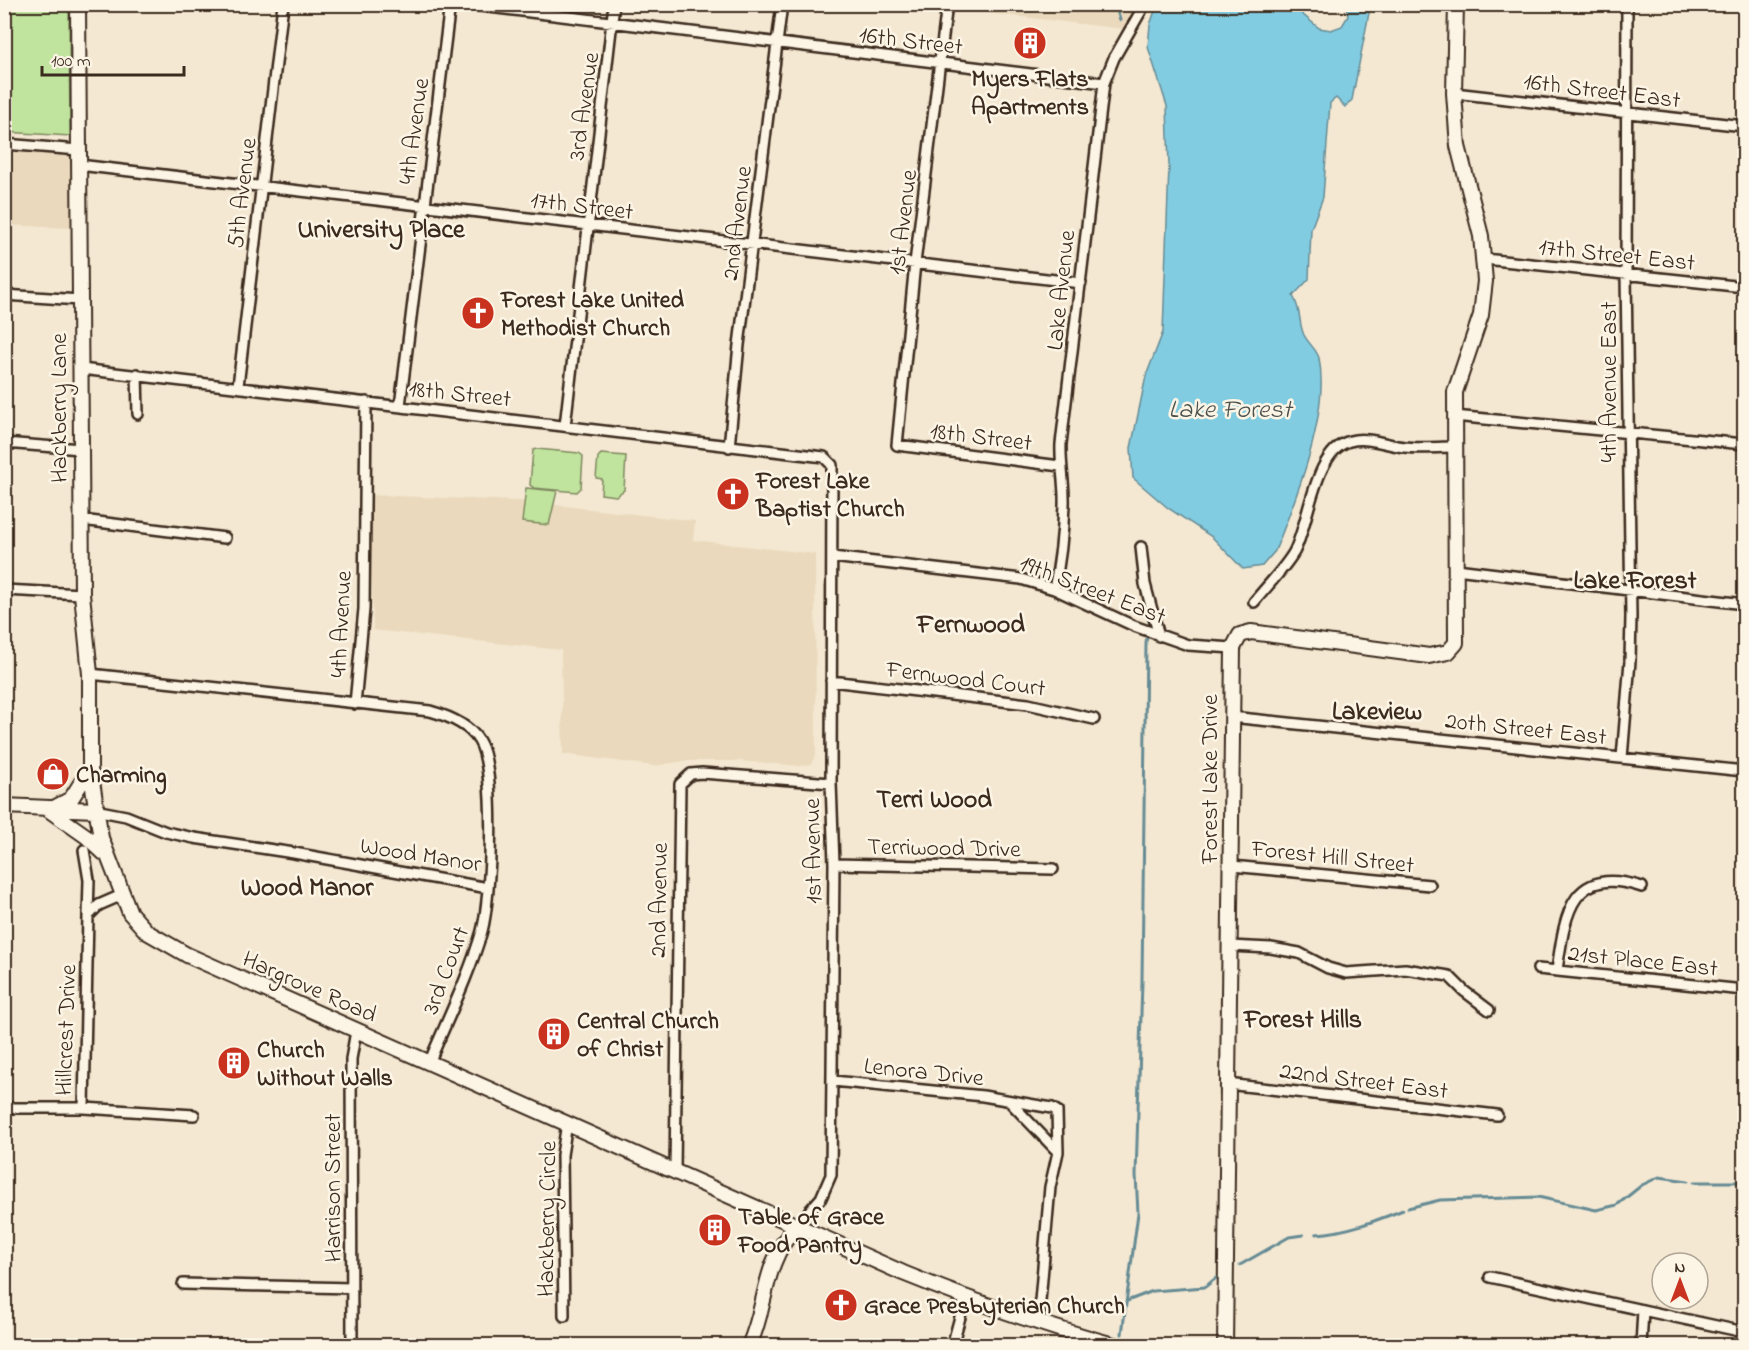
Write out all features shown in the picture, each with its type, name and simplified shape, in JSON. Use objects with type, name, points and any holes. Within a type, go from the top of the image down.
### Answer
[{"type":"main road","name":"Hackberry Lane","points":[[78,4],[82,594],[90,674],[90,769],[95,810]]},
{"type":"main road","points":[[1233,648],[1240,635],[1251,632],[1439,656],[1449,652],[1456,643],[1455,392],[1481,315],[1485,259],[1458,146],[1454,93],[1456,4]]},
{"type":"main road","name":"Forest Lake Drive","points":[[1225,1346],[1233,648]]},
{"type":"main road","points":[[47,809],[71,799],[90,769]]},
{"type":"main road","points":[[4,806],[95,810]]},
{"type":"main road","points":[[47,809],[86,836],[108,857]]},
{"type":"main road","name":"Hargrove Road","points":[[95,810],[108,857],[122,895],[137,922],[166,945],[965,1299],[1038,1324],[1117,1346]]},
{"type":"main road","points":[[749,1346],[771,1264],[780,1245],[796,1226]]},
{"type":"street","name":"5th Avenue","points":[[238,386],[283,4]]},
{"type":"street","name":"4th Avenue","points":[[400,406],[423,205],[450,4]]},
{"type":"street","name":"16th Street","points":[[464,4],[1104,83]]},
{"type":"street","name":"3rd Avenue","points":[[565,426],[614,4]]},
{"type":"street","name":"2nd Avenue","points":[[729,447],[739,345],[754,244],[782,4]]},
{"type":"street","name":"1st Avenue","points":[[897,445],[915,263],[947,4]]},
{"type":"street","name":"Lake Avenue","points":[[1054,590],[1060,561],[1064,503],[1060,466],[1104,83],[1114,58],[1145,4]]},
{"type":"street","name":"4th Avenue East","points":[[1622,758],[1630,661],[1626,274],[1628,4]]},
{"type":"street","name":"16th Street East","points":[[1454,93],[1744,126]]},
{"type":"street","points":[[4,144],[79,150]]},
{"type":"street","name":"17th Street","points":[[80,165],[1081,284]]},
{"type":"street","name":"17th Street East","points":[[1485,259],[1744,287]]},
{"type":"street","points":[[4,296],[80,300]]},
{"type":"street","name":"18th Street","points":[[81,369],[824,457],[832,465]]},
{"type":"street","points":[[137,374],[138,414]]},
{"type":"street","name":"4th Avenue","points":[[355,704],[364,609],[366,402]]},
{"type":"street","points":[[1454,416],[1744,444]]},
{"type":"street","points":[[1254,602],[1295,549],[1315,484],[1331,454],[1339,446],[1349,441],[1360,440],[1406,448],[1454,447]]},
{"type":"street","points":[[4,443],[81,449]]},
{"type":"street","name":"18th Street","points":[[897,445],[1060,466]]},
{"type":"street","name":"1st Avenue","points":[[796,1226],[820,1198],[831,1175],[834,864],[831,783],[832,465]]},
{"type":"street","points":[[82,520],[225,538]]},
{"type":"street","points":[[1141,547],[1145,584],[1159,636]]},
{"type":"street","name":"19th Street East","points":[[832,557],[1009,576],[1054,590],[1159,636],[1188,645],[1233,648]]},
{"type":"street","points":[[1456,569],[1744,604]]},
{"type":"street","points":[[4,590],[82,594]]},
{"type":"street","name":"Wood Manor","points":[[90,674],[441,714],[462,724],[478,739],[489,771],[488,888],[294,853],[194,838],[166,832],[126,816],[95,810]]},
{"type":"street","name":"Fernwood Court","points":[[831,681],[1028,704],[1094,719]]},
{"type":"street","name":"20th Street East","points":[[1231,717],[1744,771]]},
{"type":"street","name":"2nd Avenue","points":[[675,1172],[680,784],[691,774],[702,772],[831,783]]},
{"type":"street","name":"Hillcrest Drive","points":[[4,1108],[84,1108],[89,880],[84,850]]},
{"type":"street","name":"Terriwood Drive","points":[[834,864],[1053,869]]},
{"type":"street","name":"Forest Hill Street","points":[[1232,866],[1430,885]]},
{"type":"street","points":[[1557,970],[1563,927],[1571,905],[1587,888],[1609,881],[1623,881],[1642,887]]},
{"type":"street","name":"3rd Court","points":[[429,1063],[477,947],[488,888]]},
{"type":"street","points":[[88,916],[99,905],[122,895]]},
{"type":"street","points":[[1229,946],[1271,948],[1299,953],[1328,968],[1346,973],[1405,969],[1449,976],[1464,992],[1489,1010]]},
{"type":"street","name":"21st Place East","points":[[1538,969],[1744,990]]},
{"type":"street","name":"Harrison Street","points":[[352,1346],[351,1059],[356,1031]]},
{"type":"street","name":"Lenora Drive","points":[[833,1081],[983,1096],[1052,1108],[1057,1111],[1058,1152],[1050,1187],[1038,1324]]},
{"type":"street","name":"22nd Street East","points":[[1227,1084],[1497,1114]]},
{"type":"street","name":"Lenora Drive","points":[[1010,1102],[1058,1152]]},
{"type":"street","points":[[84,1108],[194,1115]]},
{"type":"street","name":"Hackberry Circle","points":[[564,1316],[562,1155],[567,1123]]},
{"type":"street","points":[[1490,1277],[1744,1332]]},
{"type":"street","points":[[183,1284],[352,1288]]},
{"type":"street","points":[[952,1346],[965,1299]]},
{"type":"street","points":[[1641,1346],[1643,1310]]},
{"type":"shaded area","points":[[962,4],[1136,5],[1124,29],[961,10]]},
{"type":"shaded area","points":[[4,150],[73,155],[72,228],[5,225]]},
{"type":"shaded area","points":[[370,495],[520,501],[695,521],[693,540],[815,554],[816,754],[811,764],[800,766],[739,761],[684,761],[654,766],[563,754],[561,650],[373,630]]},
{"type":"green space","points":[[4,5],[69,5],[70,136],[5,132]]},
{"type":"green space","points":[[533,450],[579,453],[583,456],[581,488],[577,492],[534,488],[530,485]]},
{"type":"green space","points":[[601,454],[626,456],[624,490],[616,496],[601,494],[602,479],[596,478],[598,457]]},
{"type":"green space","points":[[526,488],[557,491],[549,525],[522,522]]},
{"type":"water","name":"Lake Forest","points":[[1157,5],[1291,5],[1319,28],[1331,30],[1342,26],[1348,16],[1346,5],[1364,5],[1369,13],[1352,100],[1345,107],[1336,98],[1330,103],[1323,197],[1311,229],[1309,279],[1293,296],[1298,307],[1304,335],[1319,358],[1320,404],[1315,430],[1301,482],[1275,551],[1262,566],[1243,569],[1212,537],[1168,508],[1133,478],[1131,448],[1146,376],[1163,332],[1169,166],[1167,106],[1148,47],[1150,25]]},
{"type":"waterway","points":[[1115,4],[1120,20]]},
{"type":"waterway","points":[[1122,1334],[1138,1213],[1136,1175],[1142,982],[1146,642],[1150,624],[1145,609]]},
{"type":"waterway","points":[[1408,1208],[1440,1200],[1538,1197],[1596,1210],[1617,1205],[1642,1185],[1659,1177],[1688,1181]]},
{"type":"waterway","points":[[1694,1182],[1744,1182]]},
{"type":"waterway","points":[[1316,1234],[1350,1228],[1403,1210]]},
{"type":"waterway","points":[[1240,1265],[1289,1237],[1303,1235]]},
{"type":"waterway","points":[[1127,1301],[1153,1291],[1205,1287],[1216,1278]]},
{"type":"place","name":"Myers Flats Apartments","points":[[1030,43]]},
{"type":"place","name":"Forest Lake United Methodist Church","points":[[478,313]]},
{"type":"place","name":"Forest Lake Baptist Church","points":[[733,494]]},
{"type":"place","name":"Charming","points":[[53,774]]},
{"type":"place","name":"Central Church of Christ","points":[[554,1034]]},
{"type":"place","name":"Church Without Walls","points":[[234,1063]]},
{"type":"place","name":"Table of Grace Food Pantry","points":[[715,1230]]},
{"type":"place","name":"Grace Presbyterian Church","points":[[841,1305]]},
{"type":"district","name":"University Place","points":[[381,228]]},
{"type":"district","name":"Lake Forest","points":[[1635,579]]},
{"type":"district","name":"Fernwood","points":[[971,623]]},
{"type":"district","name":"Lakeview","points":[[1377,710]]},
{"type":"district","name":"Terri Wood","points":[[934,798]]},
{"type":"district","name":"Wood Manor","points":[[307,886]]},
{"type":"district","name":"Forest Hills","points":[[1303,1018]]}]
